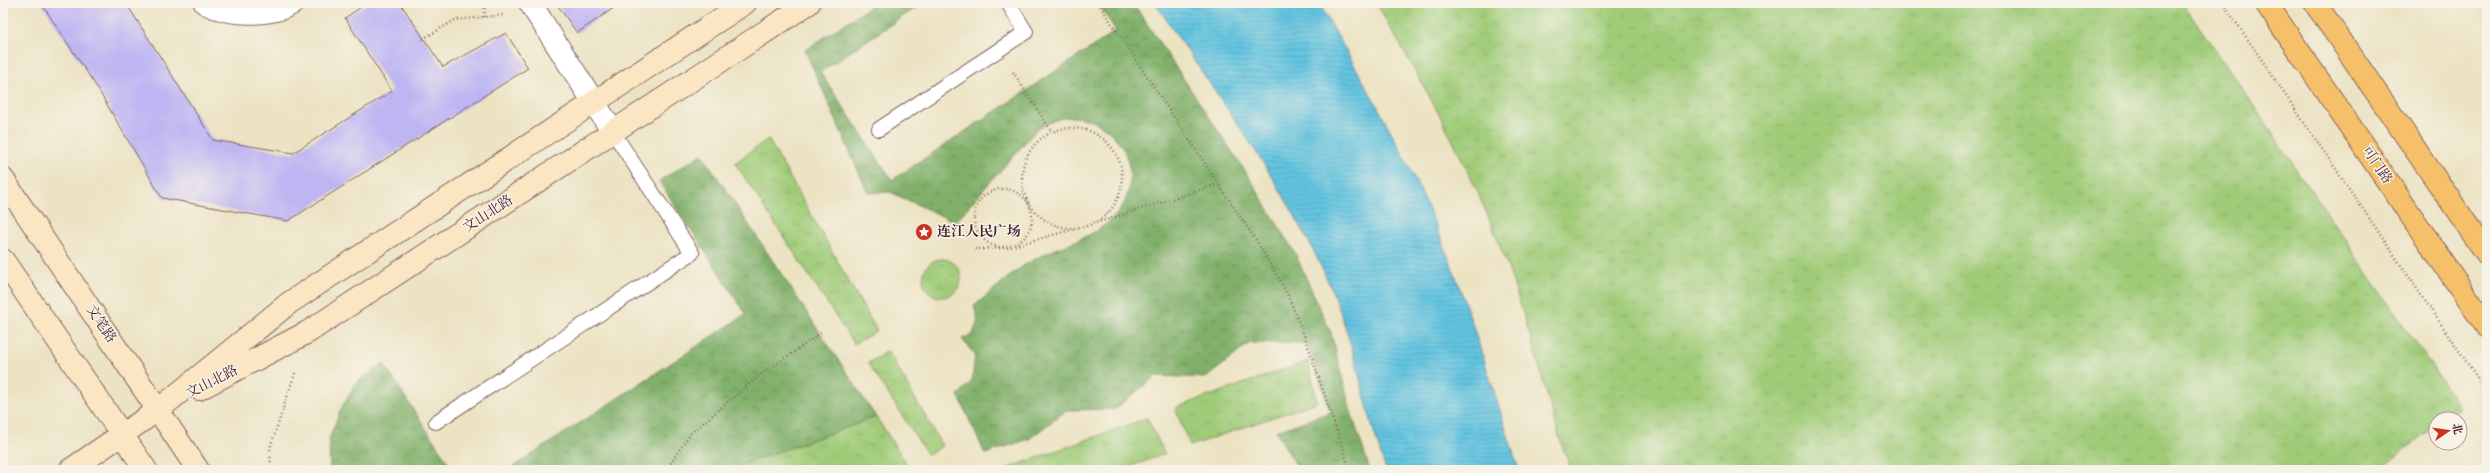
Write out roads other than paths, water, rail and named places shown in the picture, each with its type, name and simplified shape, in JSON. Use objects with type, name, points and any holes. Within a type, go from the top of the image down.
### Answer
[{"type":"main road","name":"文山北路","points":[[70,470],[158,410],[289,303],[745,3]]},
{"type":"main road","name":"文山北路","points":[[158,410],[308,332],[809,3]]},
{"type":"main road","name":"可门路","points":[[2266,3],[2487,327]]},
{"type":"main road","points":[[2315,3],[2487,254]]},
{"type":"main road","name":"文笔路","points":[[3,179],[198,470]]},
{"type":"main road","points":[[3,260],[146,470]]},
{"type":"street","points":[[205,3],[216,9],[261,13],[282,10],[293,3]]},
{"type":"street","points":[[532,8],[613,132]]},
{"type":"lane","points":[[879,129],[1026,32],[1008,3]]},
{"type":"lane","points":[[436,422],[692,253],[613,132]]},
{"type":"water","points":[[1155,3],[1319,3],[1395,139],[1423,195],[1459,285],[1519,470],[1386,470],[1340,310],[1313,250],[1294,213],[1272,177]]},
{"type":"place","name":"连江人民广场","points":[[924,232]]}]
